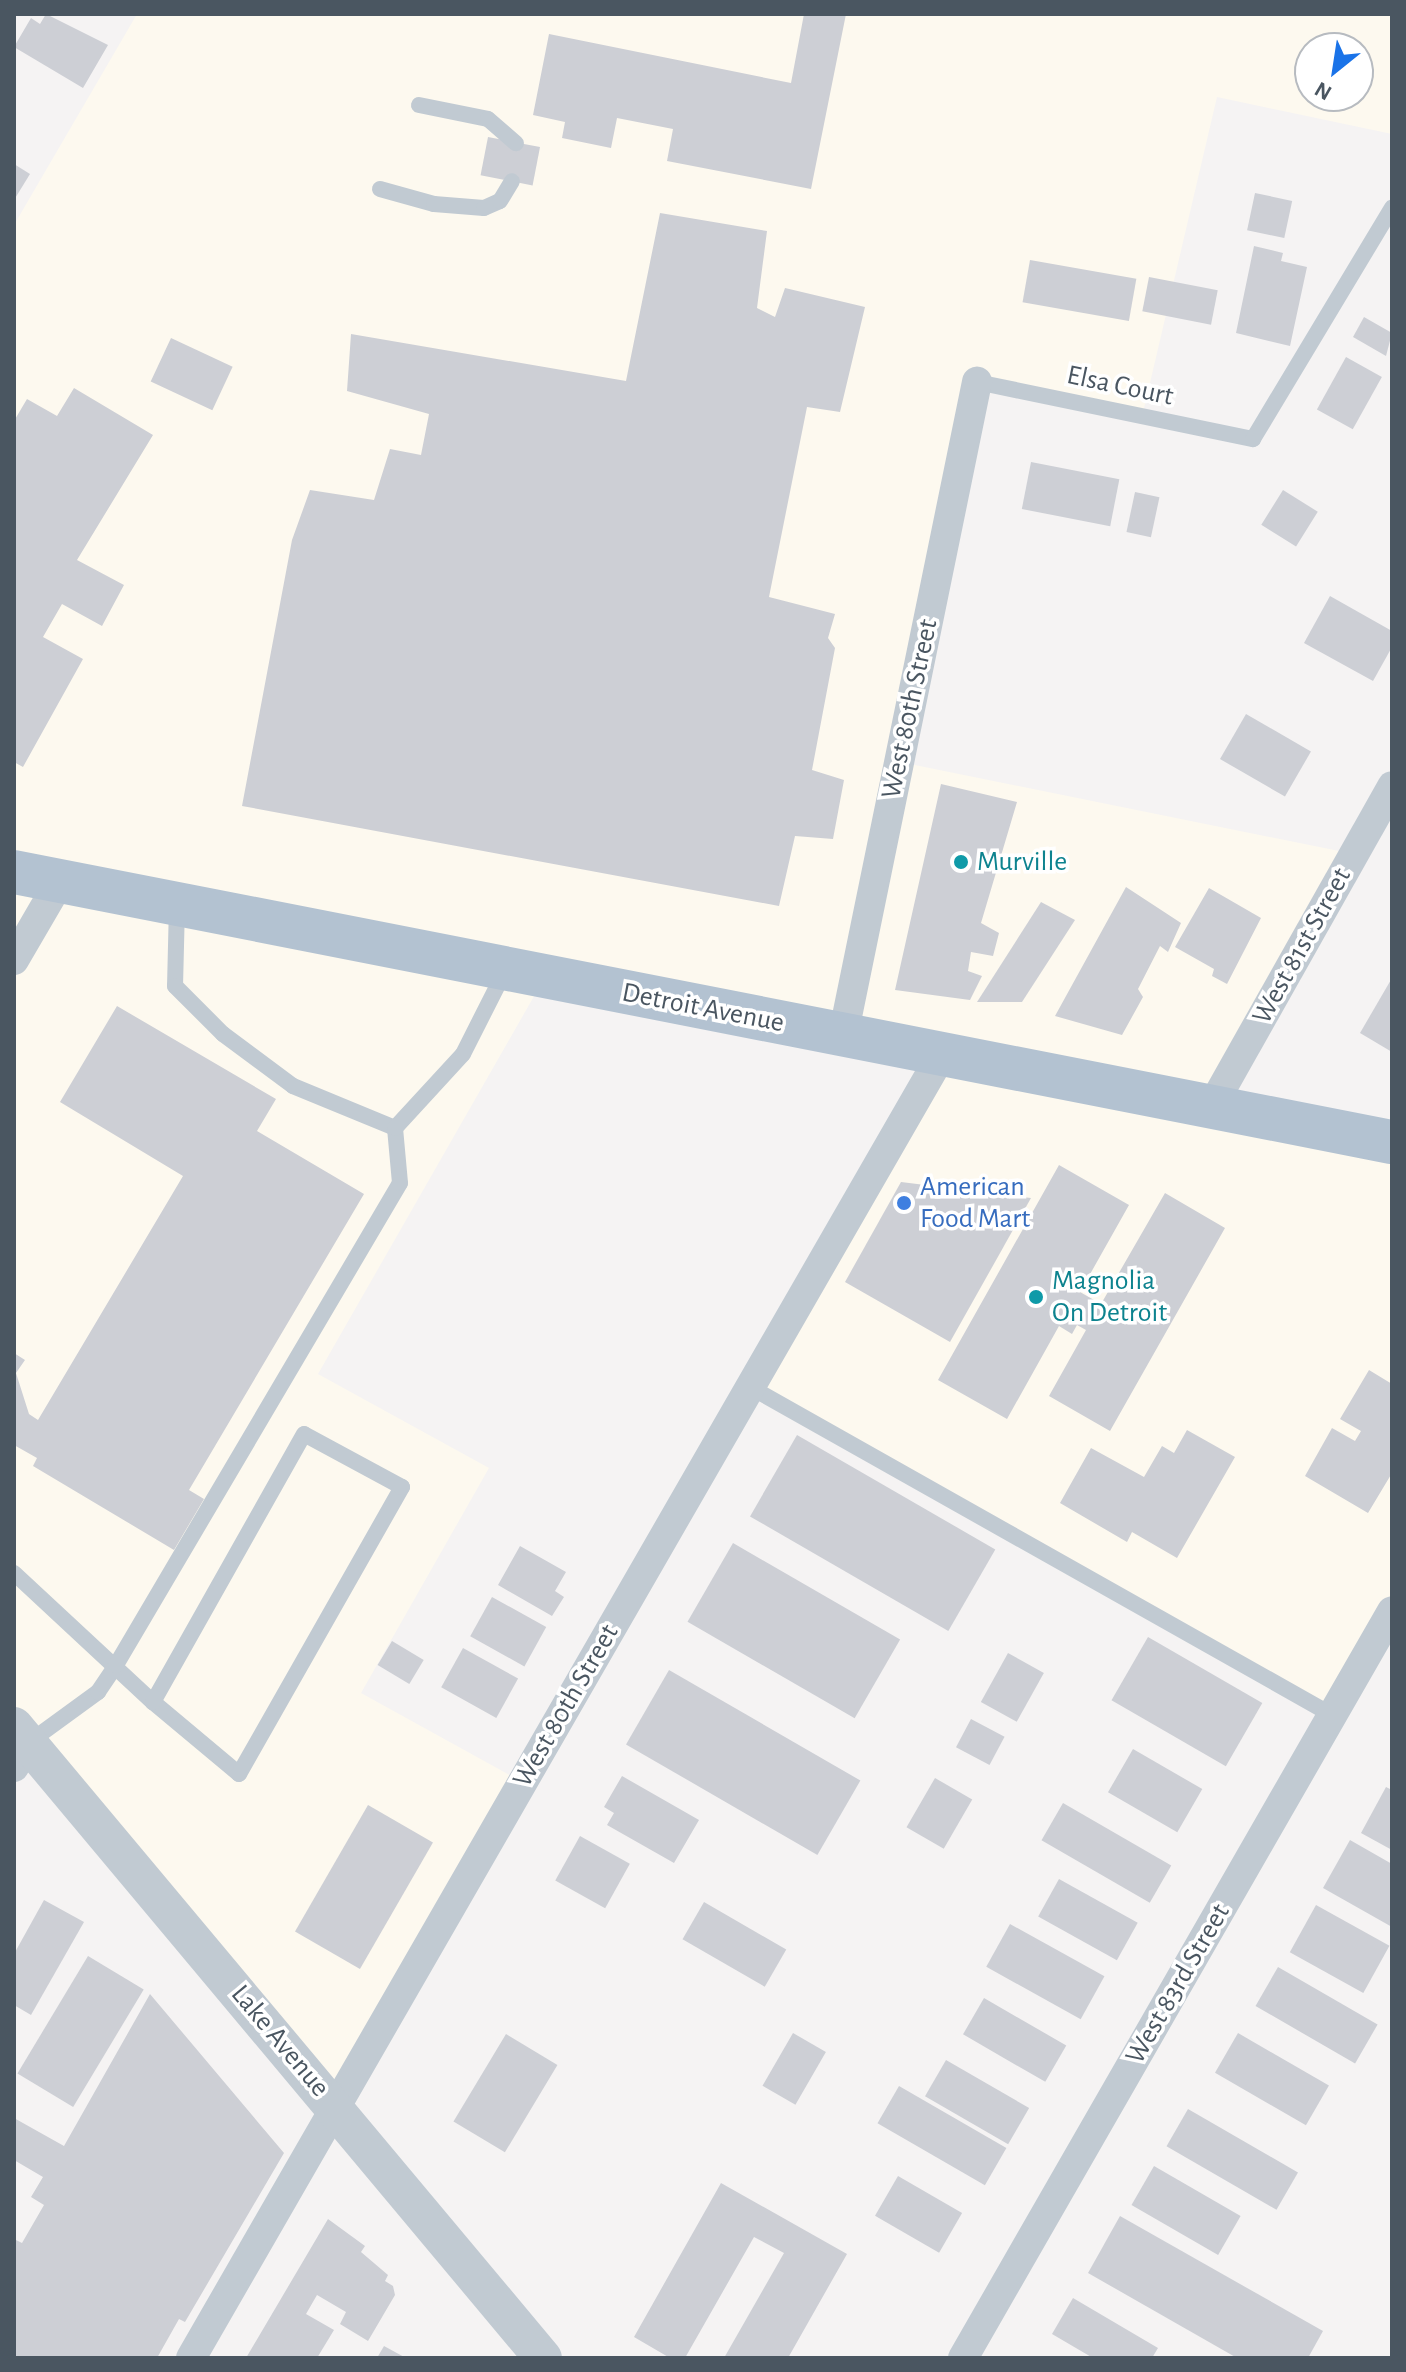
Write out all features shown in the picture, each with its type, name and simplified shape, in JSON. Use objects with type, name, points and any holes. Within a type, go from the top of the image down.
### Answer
[{"type":"main road","name":"Detroit Avenue","points":[[14,872],[1392,1142]]},
{"type":"street","name":"West 80th Street","points":[[843,1036],[977,382]]},
{"type":"street","name":"West 81st Street","points":[[1212,1106],[1392,786]]},
{"type":"street","points":[[14,960],[60,881]]},
{"type":"street","name":"West 80th Street","points":[[191,2358],[942,1054]]},
{"type":"street","name":"West 83rd Street","points":[[963,2358],[1392,1611]]},
{"type":"street","name":"Lake Avenue","points":[[19,1745],[335,2106],[543,2358]]},
{"type":"lane","points":[[419,105],[488,119],[516,143]]},
{"type":"lane","points":[[380,189],[434,204],[484,208],[500,201],[512,181]]},
{"type":"lane","name":"Elsa Court","points":[[977,382],[1253,439],[1392,208]]},
{"type":"lane","points":[[177,904],[175,986],[223,1034],[293,1086],[395,1128]]},
{"type":"lane","points":[[19,1745],[98,1692],[116,1665],[400,1183],[395,1128],[463,1054],[505,969]]},
{"type":"lane","points":[[750,1387],[1332,1715]]},
{"type":"lane","points":[[14,1573],[153,1702],[239,1774],[402,1487],[304,1434],[153,1702]]},
{"type":"shaded area","points":[[137,14],[1392,14],[1392,134],[1217,97],[1142,417],[977,383],[900,762],[1354,854],[1213,1106],[1392,1142],[1392,1611],[1332,1715],[750,1387],[942,1055],[545,977],[318,1374],[489,1468],[361,1693],[522,1782],[335,2106],[14,1726],[14,225]]},
{"type":"building","points":[[46,14],[108,45],[83,88],[14,47],[31,18],[40,24]]},
{"type":"building","points":[[804,14],[846,14],[811,189],[667,161],[673,129],[617,118],[611,148],[562,138],[565,122],[533,115],[549,34],[791,83]]},
{"type":"building","points":[[488,137],[540,147],[533,185],[481,175]]},
{"type":"building","points":[[14,164],[30,174],[14,200]]},
{"type":"building","points":[[1255,193],[1292,201],[1284,238],[1247,230]]},
{"type":"building","points":[[660,213],[767,231],[757,308],[775,317],[785,288],[865,307],[840,412],[807,407],[769,597],[835,614],[828,638],[835,648],[812,770],[844,780],[833,839],[795,836],[779,906],[242,806],[292,540],[310,490],[374,500],[390,449],[421,455],[429,414],[347,391],[351,334],[626,381]]},
{"type":"building","points":[[1254,246],[1283,253],[1281,261],[1307,267],[1290,346],[1236,333]]},
{"type":"building","points":[[1030,260],[1136,279],[1129,321],[1023,302]]},
{"type":"building","points":[[1149,277],[1218,290],[1211,325],[1142,311]]},
{"type":"building","points":[[1364,317],[1392,333],[1386,356],[1353,337]]},
{"type":"building","points":[[171,338],[233,367],[212,410],[151,382]]},
{"type":"building","points":[[1346,357],[1382,377],[1353,429],[1317,409]]},
{"type":"building","points":[[74,388],[153,435],[77,560],[124,585],[102,626],[62,604],[43,637],[83,659],[23,767],[14,762],[14,421],[27,399],[57,416]]},
{"type":"building","points":[[1031,462],[1119,479],[1110,526],[1022,509]]},
{"type":"building","points":[[1283,490],[1318,512],[1296,546],[1261,525]]},
{"type":"building","points":[[1135,492],[1159,497],[1151,537],[1126,532]]},
{"type":"building","points":[[1330,596],[1392,631],[1392,647],[1373,681],[1304,643]]},
{"type":"building","points":[[1246,714],[1311,752],[1285,797],[1220,759]]},
{"type":"building","name":"Murville","points":[[941,784],[1017,802],[981,923],[999,933],[993,956],[971,952],[968,971],[982,976],[970,1000],[895,990]]},
{"type":"building","points":[[1126,887],[1181,923],[1168,952],[1160,946],[1138,989],[1143,997],[1122,1035],[1055,1016]]},
{"type":"building","points":[[1209,888],[1261,918],[1227,984],[1212,976],[1214,969],[1175,947]]},
{"type":"building","points":[[1041,902],[1075,920],[1022,1002],[977,1002]]},
{"type":"building","points":[[1392,978],[1392,1052],[1360,1033]]},
{"type":"building","points":[[117,1006],[276,1099],[257,1131],[364,1194],[189,1490],[204,1499],[174,1550],[33,1466],[37,1458],[14,1445],[14,1353],[25,1360],[16,1373],[29,1414],[38,1420],[183,1176],[60,1102]]},
{"type":"building","name":"Magnolia On Detroit","points":[[1059,1165],[1129,1205],[1080,1292],[1101,1304],[1165,1193],[1225,1228],[1110,1431],[1049,1396],[1086,1330],[1077,1325],[1072,1334],[1059,1326],[1007,1419],[938,1380]]},
{"type":"building","points":[[901,1182],[1031,1198],[950,1342],[845,1282]]},
{"type":"building","points":[[1369,1370],[1392,1384],[1392,1473],[1368,1513],[1305,1476],[1332,1428],[1355,1441],[1361,1431],[1340,1419]]},
{"type":"building","points":[[1187,1430],[1235,1457],[1177,1558],[1132,1532],[1127,1542],[1060,1503],[1091,1448],[1144,1477],[1162,1446],[1174,1453]]},
{"type":"building","points":[[797,1435],[995,1550],[948,1631],[750,1516]]},
{"type":"building","points":[[733,1543],[900,1640],[855,1718],[688,1622]]},
{"type":"building","points":[[520,1546],[566,1572],[555,1591],[564,1597],[552,1616],[498,1585]]},
{"type":"building","points":[[492,1597],[546,1627],[524,1666],[470,1636]]},
{"type":"building","points":[[1148,1637],[1262,1703],[1226,1766],[1112,1700]]},
{"type":"building","points":[[392,1641],[424,1660],[409,1684],[378,1665]]},
{"type":"building","points":[[463,1648],[518,1679],[496,1718],[441,1687]]},
{"type":"building","points":[[1008,1653],[1044,1673],[1017,1722],[981,1702]]},
{"type":"building","points":[[669,1670],[860,1780],[817,1855],[626,1744]]},
{"type":"building","points":[[971,1719],[1005,1737],[990,1765],[956,1747]]},
{"type":"building","points":[[1133,1749],[1202,1789],[1177,1832],[1108,1792]]},
{"type":"building","points":[[622,1776],[699,1820],[674,1863],[607,1825],[614,1813],[604,1807]]},
{"type":"building","points":[[935,1778],[972,1800],[944,1849],[906,1827]]},
{"type":"building","points":[[1386,1787],[1392,1790],[1392,1850],[1361,1833]]},
{"type":"building","points":[[1063,1803],[1171,1865],[1150,1903],[1042,1840]]},
{"type":"building","points":[[368,1805],[433,1842],[360,1969],[295,1931]]},
{"type":"building","points":[[580,1836],[630,1864],[605,1908],[555,1881]]},
{"type":"building","points":[[1350,1840],[1392,1864],[1392,1927],[1323,1888]]},
{"type":"building","points":[[1059,1879],[1138,1923],[1117,1960],[1038,1917]]},
{"type":"building","points":[[44,1900],[84,1922],[31,2015],[14,2005],[14,1954]]},
{"type":"building","points":[[704,1902],[786,1950],[765,1987],[682,1939]]},
{"type":"building","points":[[1316,1905],[1389,1946],[1363,1993],[1290,1952]]},
{"type":"building","points":[[1010,1924],[1104,1976],[1081,2019],[986,1967]]},
{"type":"building","points":[[88,1956],[144,1989],[73,2107],[17,2073]]},
{"type":"building","points":[[1278,1967],[1378,2024],[1355,2063],[1256,2006]]},
{"type":"building","points":[[150,1994],[284,2153],[185,2322],[179,2319],[157,2358],[14,2358],[14,2239],[22,2243],[44,2205],[31,2197],[43,2177],[14,2160],[14,2118],[64,2146]]},
{"type":"building","points":[[984,1998],[1066,2046],[1045,2082],[963,2034]]},
{"type":"building","points":[[793,2033],[826,2052],[795,2105],[763,2086]]},
{"type":"building","points":[[1238,2033],[1329,2086],[1306,2125],[1215,2073]]},
{"type":"building","points":[[506,2034],[557,2065],[505,2152],[453,2121]]},
{"type":"building","points":[[946,2060],[1029,2108],[1008,2144],[925,2096]]},
{"type":"building","points":[[899,2086],[1006,2148],[985,2185],[878,2123]]},
{"type":"building","points":[[1188,2109],[1298,2172],[1276,2210],[1166,2146]]},
{"type":"building","points":[[1154,2166],[1241,2216],[1218,2255],[1132,2205]]},
{"type":"building","points":[[898,2176],[962,2213],[939,2253],[875,2216]]},
{"type":"building","points":[[721,2183],[847,2254],[788,2358],[724,2358],[784,2253],[754,2237],[685,2358],[670,2358],[634,2337]]},
{"type":"building","points":[[1120,2216],[1323,2331],[1308,2358],[1237,2358],[1088,2273]]},
{"type":"building","points":[[328,2219],[365,2246],[361,2252],[388,2275],[385,2281],[393,2286],[395,2295],[368,2341],[340,2324],[346,2312],[317,2295],[306,2314],[334,2330],[317,2358],[246,2358]]},
{"type":"building","points":[[1073,2298],[1158,2348],[1152,2358],[1093,2358],[1052,2334]]},
{"type":"building","points":[[384,2346],[406,2358],[377,2358]]},
{"type":"place","name":"Murville","points":[[961,862]]},
{"type":"place","name":"American Food Mart","points":[[904,1203]]},
{"type":"place","name":"Magnolia On Detroit","points":[[1036,1297]]}]
